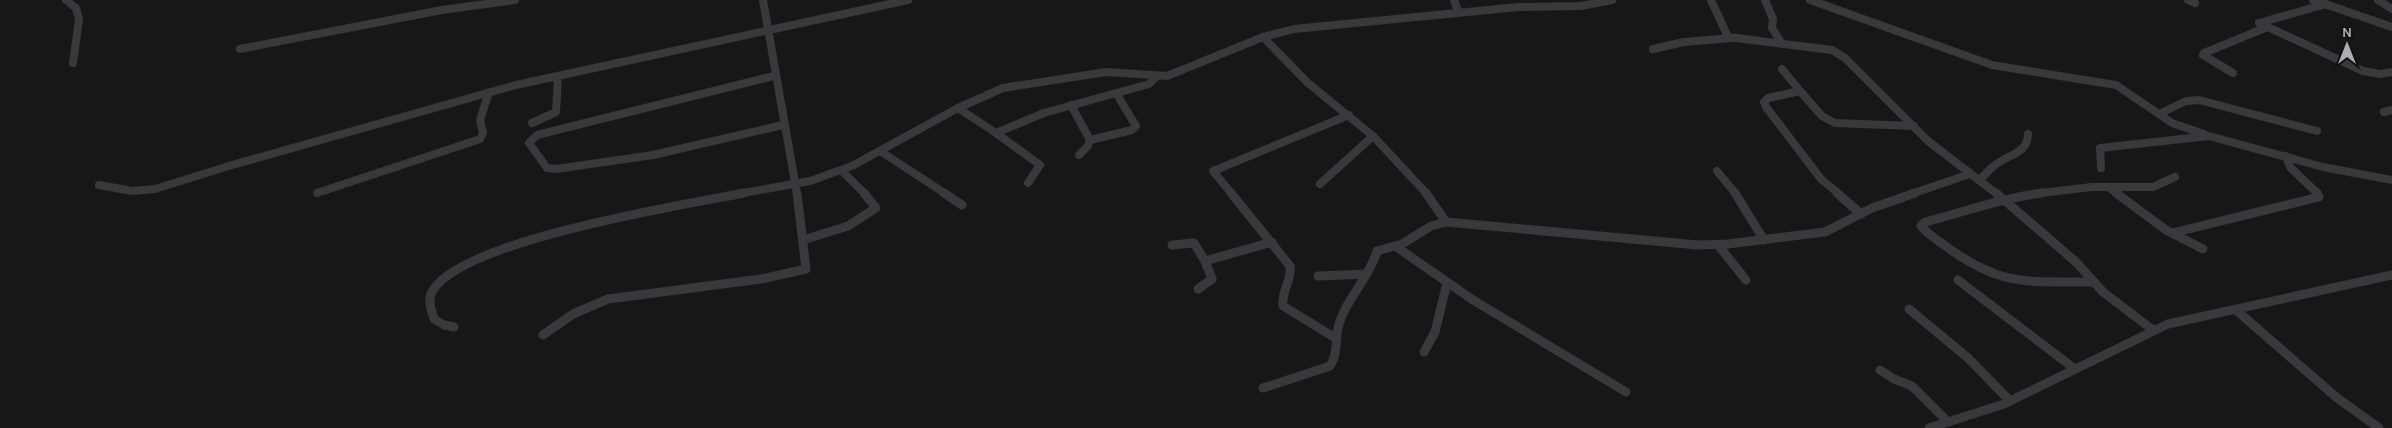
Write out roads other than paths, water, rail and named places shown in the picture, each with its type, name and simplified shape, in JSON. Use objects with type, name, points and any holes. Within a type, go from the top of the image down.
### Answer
[{"type":"street","points":[[66,0],[76,8],[79,20],[73,63]]},
{"type":"street","points":[[240,49],[442,10],[515,0]]},
{"type":"street","points":[[543,335],[573,314],[608,299],[761,279],[806,268],[796,184],[774,76],[763,0]]},
{"type":"street","points":[[99,184],[132,191],[154,189],[222,167],[490,92],[908,0]]},
{"type":"street","points":[[1454,0],[1459,13]]},
{"type":"street","points":[[454,327],[444,325],[434,319],[430,299],[433,290],[445,277],[464,265],[487,255],[552,233],[605,220],[819,180],[842,171],[958,108],[1003,88],[1106,72],[1167,76],[1264,37],[1294,29],[1518,7],[1581,6],[1612,0]]},
{"type":"street","points":[[1711,0],[1726,35],[1731,38]]},
{"type":"street","points":[[1765,0],[1773,19],[1772,28],[1782,44]]},
{"type":"street","points":[[1810,0],[1851,13],[1992,65],[2116,85],[2172,123],[2209,136],[2323,167],[2392,180]]},
{"type":"street","points":[[2313,0],[2392,27]]},
{"type":"street","points":[[2378,0],[2392,9]]},
{"type":"street","points":[[2326,4],[2260,22],[2260,25],[2363,71],[2380,74],[2392,72]]},
{"type":"street","points":[[2233,74],[2203,55],[2204,52],[2265,28]]},
{"type":"street","points":[[1264,37],[1308,83],[1373,136],[1425,191],[1446,222]]},
{"type":"street","points":[[1654,49],[1684,42],[1731,38],[1839,53],[1937,148],[1979,180],[2076,262],[2103,292],[2153,330]]},
{"type":"street","points":[[1782,70],[1822,116],[1835,123],[1914,126]]},
{"type":"street","points":[[532,124],[556,112],[558,76]]},
{"type":"street","points":[[774,76],[537,135],[529,143],[547,168],[556,169],[654,155],[783,125]]},
{"type":"street","points":[[996,133],[1016,124],[1072,105],[1149,84],[1157,76]]},
{"type":"street","points":[[1800,91],[1768,98],[1764,104],[1821,180],[1861,214]]},
{"type":"street","points":[[317,193],[480,139],[482,133],[480,120],[490,92]]},
{"type":"street","points":[[1090,140],[1132,130],[1136,126],[1116,93]]},
{"type":"street","points":[[2159,114],[2186,101],[2199,100],[2317,131]]},
{"type":"street","points":[[1072,105],[1090,140],[1088,146],[1079,155]]},
{"type":"street","points":[[958,108],[1040,164],[1040,170],[1028,183]]},
{"type":"street","points":[[1337,339],[1283,306],[1282,292],[1291,271],[1287,261],[1213,171],[1349,115]]},
{"type":"street","points":[[1979,180],[1984,177],[1994,164],[2010,158],[2020,151],[2028,140],[2028,134]]},
{"type":"street","points":[[1320,184],[1373,136]]},
{"type":"street","points":[[2101,168],[2100,148],[2209,136]]},
{"type":"street","points":[[880,151],[962,205]]},
{"type":"street","points":[[2172,233],[2319,197],[2317,192],[2290,167],[2286,156]]},
{"type":"street","points":[[803,240],[848,226],[876,208],[874,203],[842,171]]},
{"type":"street","points":[[1717,171],[1740,200],[1764,240]]},
{"type":"street","points":[[1263,388],[1330,366],[1333,362],[1342,317],[1373,265],[1376,251],[1402,244],[1431,226],[1446,222],[1718,245],[1825,232],[1861,214],[1970,174]]},
{"type":"street","points":[[2094,282],[2016,280],[2002,277],[1977,266],[1927,233],[1921,226],[1925,222],[1997,203],[2002,199],[2108,187],[2153,186],[2165,183],[2175,177]]},
{"type":"street","points":[[2108,187],[2172,233],[2203,249]]},
{"type":"street","points":[[1205,261],[1272,242]]},
{"type":"street","points":[[1172,244],[1194,243],[1205,261],[1212,279],[1198,288]]},
{"type":"street","points":[[1718,245],[1746,280]]},
{"type":"street","points":[[1395,246],[1473,300],[1626,392]]},
{"type":"street","points":[[1318,276],[1367,274]]},
{"type":"street","points":[[1929,428],[2010,401],[2168,324],[2392,275]]},
{"type":"street","points":[[1958,280],[2075,369]]},
{"type":"street","points":[[1424,352],[1435,332],[1447,283]]},
{"type":"street","points":[[1910,309],[1968,358],[2010,401]]},
{"type":"street","points":[[2236,310],[2336,397],[2379,428]]},
{"type":"street","points":[[1880,370],[1894,379],[1912,386],[1948,422]]}]
